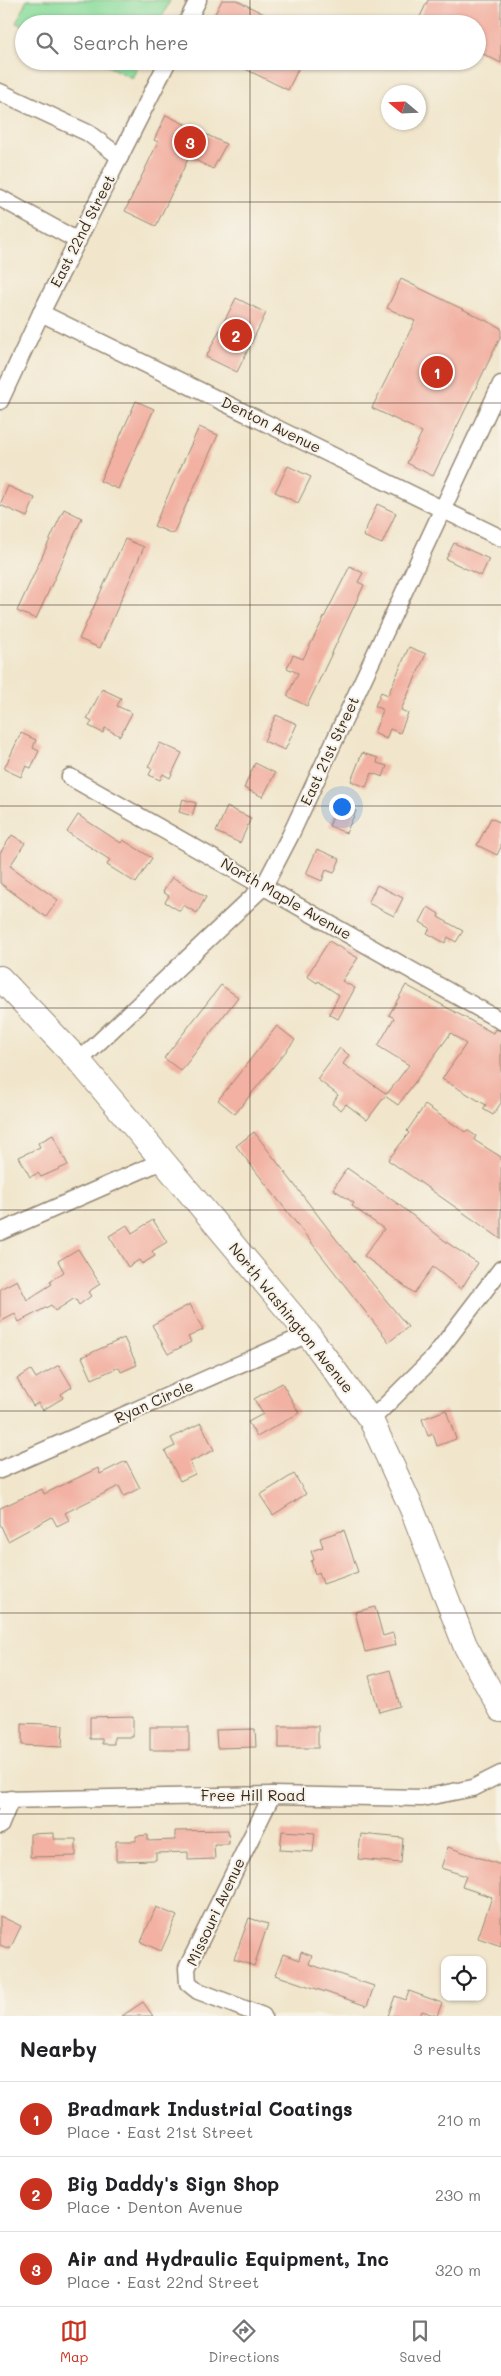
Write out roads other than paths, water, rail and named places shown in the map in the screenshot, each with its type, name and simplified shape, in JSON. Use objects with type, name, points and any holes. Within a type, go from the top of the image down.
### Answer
[{"type":"main road","name":"North Washington Avenue","points":[[0,978],[79,1061],[308,1334],[371,1420],[412,1509],[465,1645],[501,1710]]},
{"type":"street","points":[[190,15],[198,0]]},
{"type":"street","name":"East 22nd Street","points":[[0,402],[41,313],[164,70]]},
{"type":"street","points":[[0,92],[88,133],[120,157]]},
{"type":"street","points":[[0,198],[78,241]]},
{"type":"street","name":"Denton Avenue","points":[[41,313],[501,538]]},
{"type":"street","name":"East 21st Street","points":[[79,1061],[264,886],[290,836],[501,384]]},
{"type":"street","name":"North Maple Avenue","points":[[70,777],[501,1021]]},
{"type":"street","points":[[0,1232],[162,1161]]},
{"type":"street","points":[[371,1420],[433,1358],[501,1269]]},
{"type":"street","name":"Ryan Circle","points":[[0,1470],[308,1334]]},
{"type":"street","name":"Free Hill Road","points":[[5,1800],[272,1795],[422,1798],[473,1788],[501,1774]]},
{"type":"street","name":"Missouri Avenue","points":[[263,2016],[198,1992],[188,1983],[187,1968],[272,1795]]},
{"type":"street","points":[[0,1826],[5,1800]]},
{"type":"place","name":"Air and Hydraulic Equipment, Inc","points":[[190,142]]},
{"type":"place","name":"Big Daddy's Sign Shop","points":[[236,335]]},
{"type":"place","name":"Bradmark Industrial Coatings","points":[[437,372]]}]
